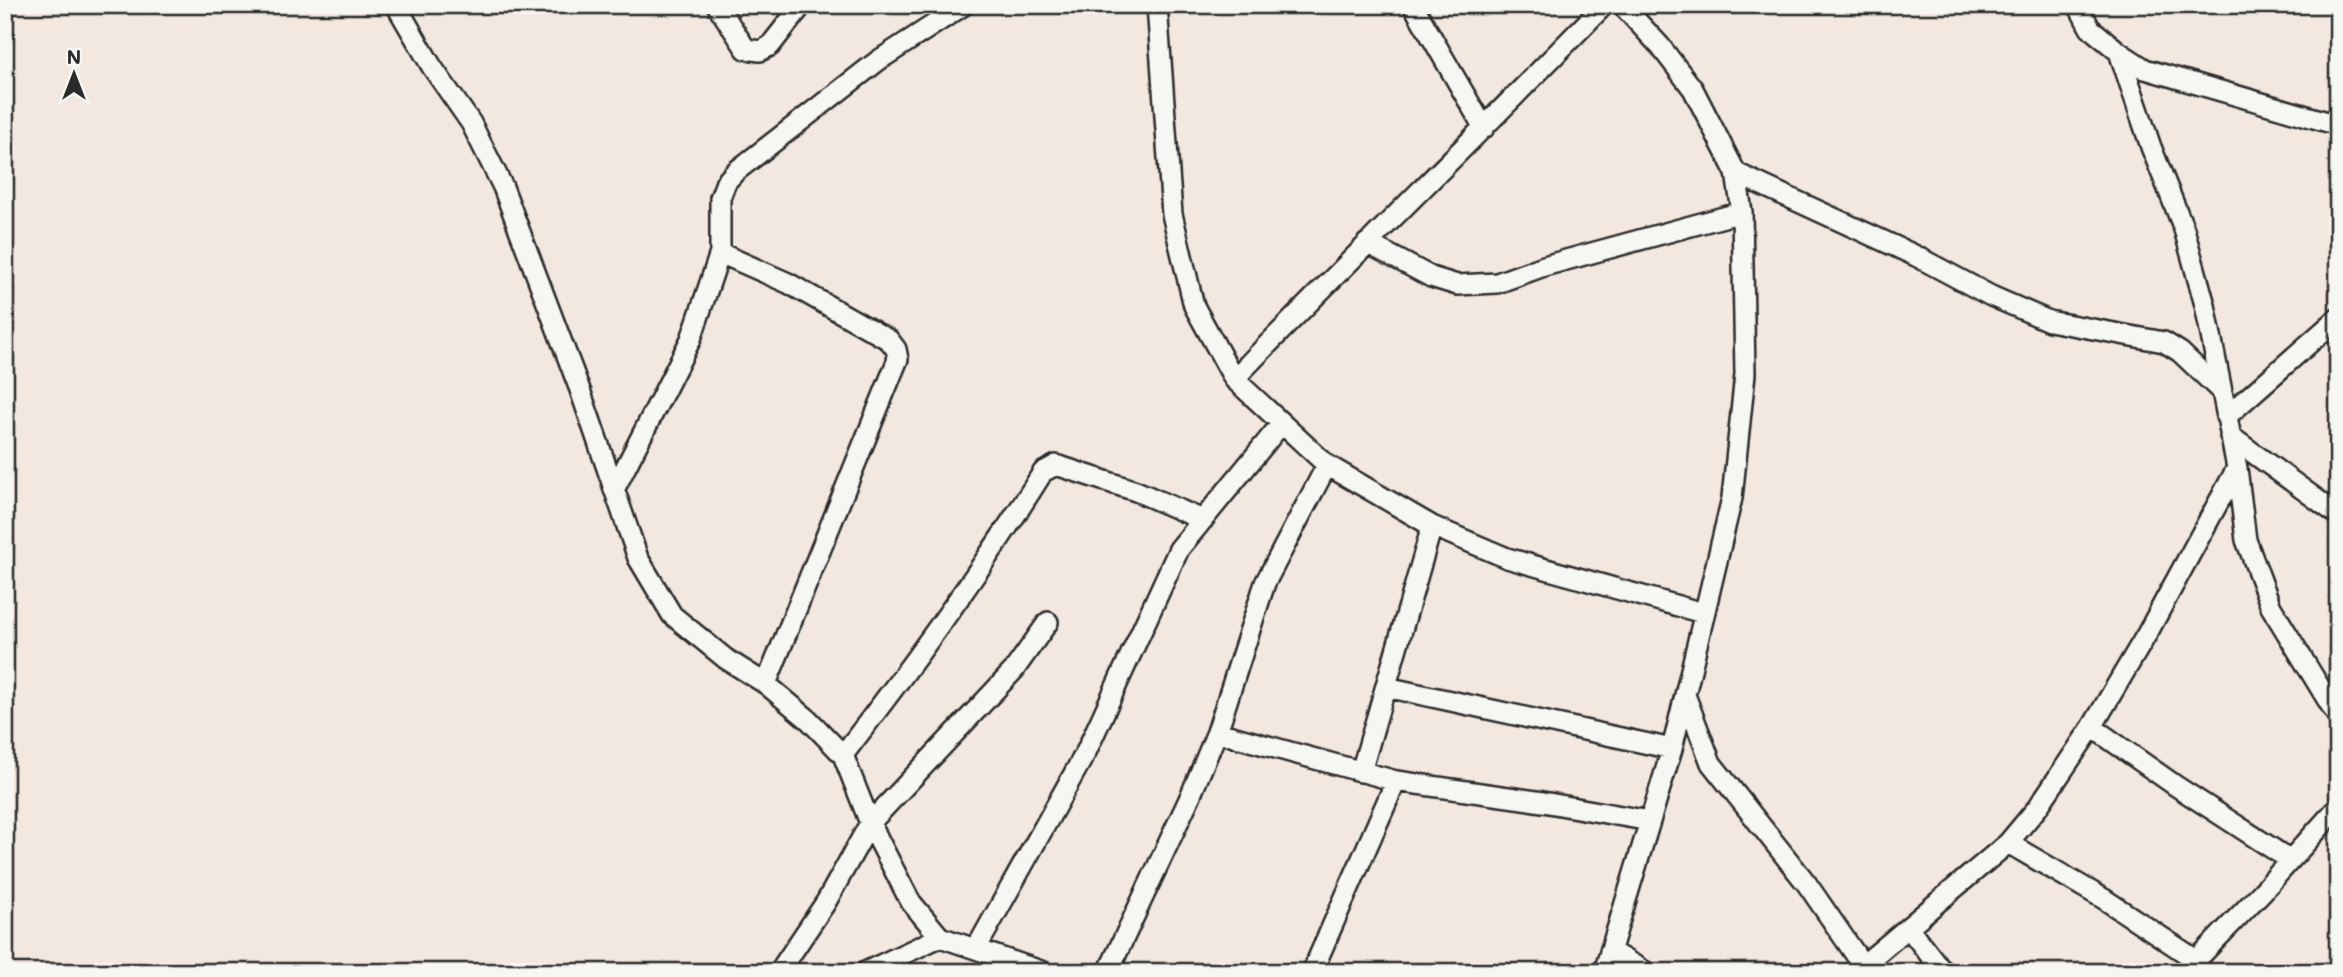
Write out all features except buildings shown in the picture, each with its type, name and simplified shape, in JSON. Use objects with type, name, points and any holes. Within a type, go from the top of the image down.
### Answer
[{"type":"street","points":[[397,5],[432,67],[471,123],[503,187],[580,390],[638,558],[672,615],[726,659],[766,684],[809,720],[843,755],[870,822],[910,901],[940,937],[1044,972]]},
{"type":"street","points":[[717,5],[747,49],[760,51],[770,46],[802,5]]},
{"type":"street","points":[[1157,5],[1172,214],[1194,306],[1234,379],[1327,465],[1432,527],[1507,558],[1703,613]]},
{"type":"street","points":[[1413,5],[1484,128]]},
{"type":"street","points":[[1234,379],[1604,5]]},
{"type":"street","points":[[1604,972],[1672,750],[1732,498],[1745,374],[1742,212],[1737,173],[1693,89],[1660,46],[1622,5]]},
{"type":"street","points":[[2078,5],[2090,28],[2145,69],[2338,125]]},
{"type":"street","points":[[614,490],[691,339],[720,253],[720,198],[726,182],[735,172],[879,60],[960,6]]},
{"type":"street","points":[[2119,52],[2151,147],[2184,229],[2205,305],[2237,468],[2246,540],[2272,607],[2338,717]]},
{"type":"street","points":[[1737,173],[1916,256],[1991,296],[2049,321],[2164,342],[2180,352],[2220,390]]},
{"type":"street","points":[[1367,243],[1431,277],[1457,285],[1497,283],[1544,266],[1742,212]]},
{"type":"street","points":[[720,253],[788,283],[889,340],[896,349],[898,359],[766,684]]},
{"type":"street","points":[[2228,426],[2338,317]]},
{"type":"street","points":[[976,949],[1086,752],[1179,549],[1282,424]]},
{"type":"street","points":[[2228,426],[2338,515]]},
{"type":"street","points":[[843,755],[931,640],[1000,542],[1043,472],[1049,467],[1056,465],[1136,491],[1203,520]]},
{"type":"street","points":[[1108,972],[1190,797],[1217,732],[1265,583],[1327,465]]},
{"type":"street","points":[[1685,695],[1711,763],[1807,884],[1859,968],[2008,843],[2038,807],[2092,727],[2148,632],[2237,468]]},
{"type":"street","points":[[1361,772],[1432,527]]},
{"type":"street","points":[[779,972],[826,902],[870,822],[1014,670],[1048,622]]},
{"type":"street","points":[[1386,687],[1672,750]]},
{"type":"street","points":[[2092,727],[2176,786],[2290,860]]},
{"type":"street","points":[[1217,732],[1396,781],[1543,802],[1650,821]]},
{"type":"street","points":[[1312,972],[1396,781]]},
{"type":"street","points":[[2008,843],[2104,899],[2191,966],[2338,807]]},
{"type":"street","points":[[1908,927],[1943,972]]},
{"type":"street","points":[[866,972],[940,937]]},
{"type":"street","points":[[1610,950],[1646,972]]}]
